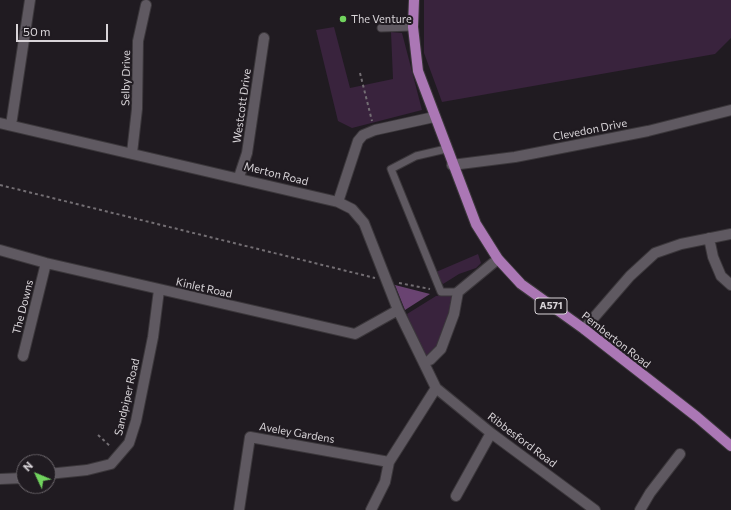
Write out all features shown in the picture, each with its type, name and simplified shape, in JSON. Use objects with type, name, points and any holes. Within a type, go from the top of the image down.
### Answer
[{"type":"main road","name":"A571","points":[[414,0],[413,27],[418,71],[434,117]]},
{"type":"main road","name":"Pemberton Road","points":[[434,117],[476,224],[498,259],[522,284],[584,329],[697,417],[731,446]]},
{"type":"street","points":[[11,125],[30,0]]},
{"type":"street","name":"Selby Drive","points":[[132,152],[137,109],[138,41],[146,5]]},
{"type":"street","name":"Westcott Drive","points":[[239,177],[247,153],[264,38]]},
{"type":"street","name":"Clevedon Drive","points":[[452,165],[515,157],[590,143],[648,131],[731,110]]},
{"type":"street","points":[[338,202],[358,141],[363,135],[374,130],[434,117]]},
{"type":"street","name":"Merton Road","points":[[0,123],[239,177],[338,202],[352,210],[364,223],[398,310],[436,388]]},
{"type":"street","points":[[584,329],[630,276],[655,253],[681,244],[731,234]]},
{"type":"street","points":[[709,238],[713,258],[721,276],[731,285]]},
{"type":"street","name":"Kinlet Road","points":[[0,250],[46,263],[159,290],[355,334],[398,310]]},
{"type":"street","points":[[430,360],[441,349],[454,314],[458,292],[498,259]]},
{"type":"street","name":"The Downs","points":[[23,356],[46,263]]},
{"type":"street","name":"Sandpiper Road","points":[[56,473],[87,470],[111,464],[129,443],[136,421],[153,337],[159,290]]},
{"type":"street","points":[[371,510],[385,482],[389,462],[436,388]]},
{"type":"street","name":"Ribbesford Road","points":[[436,388],[491,433],[595,510]]},
{"type":"street","points":[[456,496],[491,433]]},
{"type":"street","name":"Aveley Gardens","points":[[239,510],[250,437],[389,462]]},
{"type":"street","points":[[640,510],[650,493],[680,454]]},
{"type":"street","points":[[0,479],[16,478]]},
{"type":"lane","points":[[381,28],[413,27]]},
{"type":"lane","points":[[446,149],[416,156],[391,169],[440,292],[458,292]]},
{"type":"path","points":[[360,73],[374,130]]},
{"type":"path","points":[[0,185],[386,281],[440,292]]},
{"type":"path","points":[[98,435],[119,455]]},
{"type":"shaded area","points":[[424,0],[731,0],[731,38],[715,54],[442,102],[424,53]]},
{"type":"shaded area","points":[[334,27],[350,88],[393,79],[391,32],[402,33],[422,110],[352,128],[338,121],[316,30]]},
{"type":"shaded area","points":[[478,254],[481,263],[476,268],[459,274],[443,284],[436,272]]},
{"type":"shaded area","points":[[395,285],[430,294],[405,310]]},
{"type":"shaded area","points":[[458,292],[439,346],[422,359],[407,314],[436,296]]},
{"type":"place","name":"The Venture","points":[[343,19]]}]
